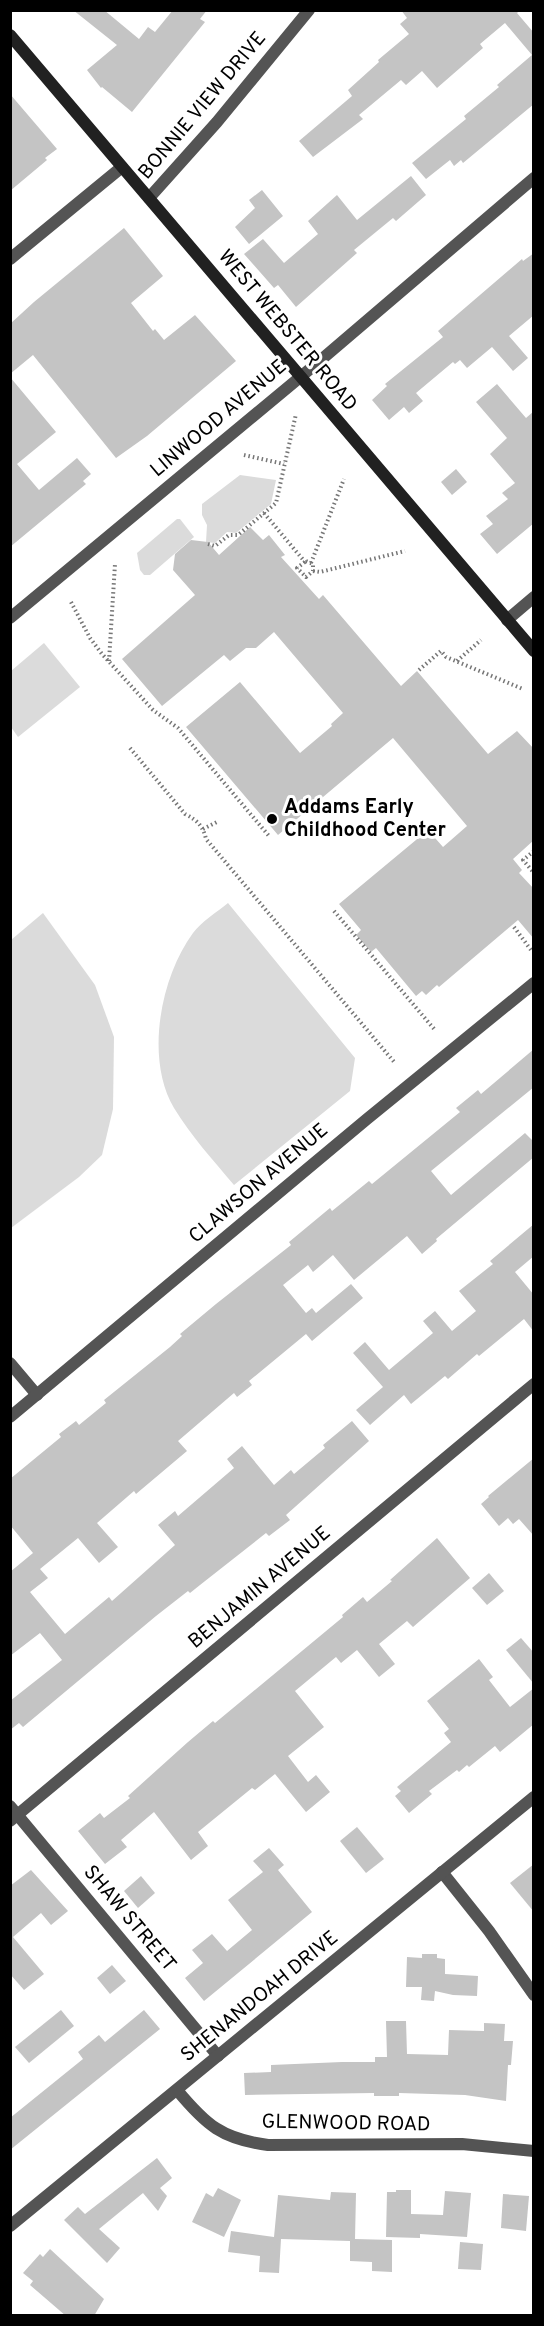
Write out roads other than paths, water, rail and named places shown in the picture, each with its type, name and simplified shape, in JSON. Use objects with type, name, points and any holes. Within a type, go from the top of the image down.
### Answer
[{"type":"street","name":"BONNIE VIEW DRIVE","points":[[149,198],[217,122],[309,10]]},
{"type":"street","name":"WEST WEBSTER ROAD","points":[[10,35],[534,651]]},
{"type":"street","points":[[10,259],[122,167]]},
{"type":"street","name":"LINWOOD AVENUE","points":[[10,618],[300,377],[534,178]]},
{"type":"street","points":[[507,620],[534,597]]},
{"type":"street","name":"CLAWSON AVENUE","points":[[10,1417],[534,983]]},
{"type":"street","points":[[10,1363],[37,1395]]},
{"type":"street","name":"BENJAMIN AVENUE","points":[[13,1814],[534,1384]]},
{"type":"street","name":"SHENANDOAH DRIVE","points":[[10,2226],[534,1797]]},
{"type":"street","name":"SHAW STREET","points":[[13,1814],[218,2056]]},
{"type":"street","points":[[442,1872],[489,1931],[534,1995]]},
{"type":"street","name":"GLENWOOD ROAD","points":[[177,2090],[200,2116],[214,2127],[245,2142],[268,2145],[462,2145],[534,2151]]},
{"type":"place","name":"Addams Early Childhood Center","points":[[272,819]]}]
